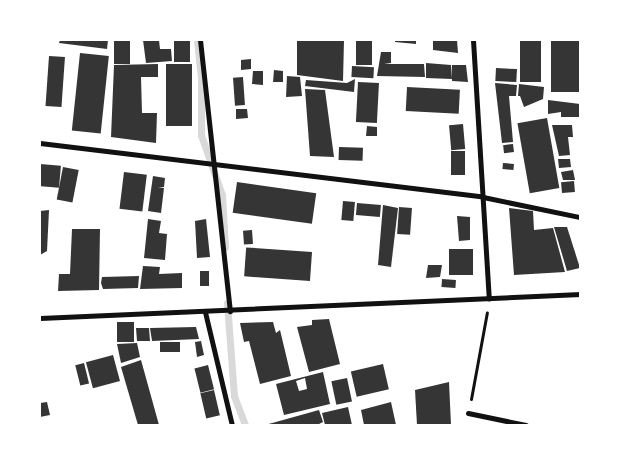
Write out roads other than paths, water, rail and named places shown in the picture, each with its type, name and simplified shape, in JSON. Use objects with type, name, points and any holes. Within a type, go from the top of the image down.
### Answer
[{"type":"street","points":[[200,40],[230,311]]},
{"type":"street","points":[[473,40],[489,299]]},
{"type":"street","points":[[40,143],[483,197],[580,217]]},
{"type":"street","points":[[40,318],[580,294]]},
{"type":"street","points":[[205,312],[232,425]]},
{"type":"street","points":[[468,413],[526,425]]},
{"type":"waterway","points":[[197,40],[201,79],[201,135],[222,195],[225,247]]},
{"type":"waterway","points":[[227,303],[234,396],[245,425]]}]
